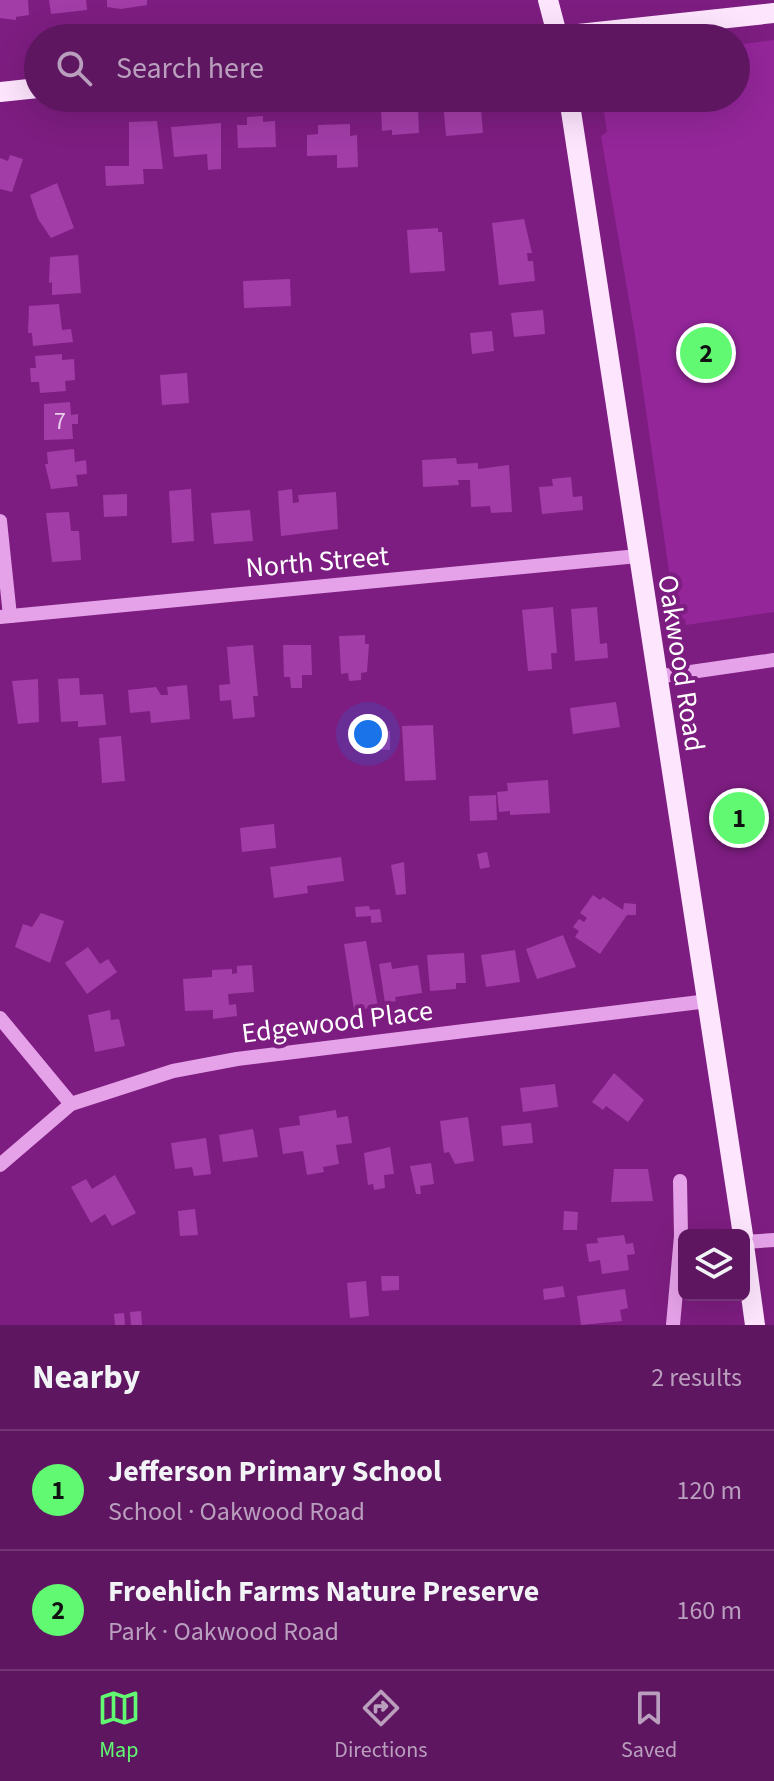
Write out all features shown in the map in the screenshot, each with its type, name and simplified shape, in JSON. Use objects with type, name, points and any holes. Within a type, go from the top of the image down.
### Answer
[{"type":"main road","points":[[548,0],[551,24]]},
{"type":"main road","points":[[672,24],[774,13]]},
{"type":"main road","points":[[0,92],[24,89]]},
{"type":"main road","name":"Oakwood Road","points":[[571,112],[742,1229]]},
{"type":"main road","points":[[750,1288],[755,1325]]},
{"type":"street","points":[[0,521],[5,616]]},
{"type":"street","name":"North Street","points":[[5,616],[638,556]]},
{"type":"street","points":[[656,677],[774,660]]},
{"type":"street","name":"Edgewood Place","points":[[0,1165],[71,1104],[173,1071],[237,1059],[708,1001]]},
{"type":"street","points":[[0,1018],[71,1104]]},
{"type":"street","points":[[673,1325],[681,1236],[680,1181]]},
{"type":"street","points":[[750,1243],[774,1240]]},
{"type":"shaded area","points":[[774,40],[774,612],[686,625],[685,619],[676,620],[636,341],[601,136],[607,132],[604,112],[750,112],[750,43]]},
{"type":"building","points":[[0,0],[28,0],[29,15],[16,17],[16,20],[0,18]]},
{"type":"building","points":[[49,0],[86,0],[87,10],[51,14]]},
{"type":"building","points":[[107,0],[147,0],[147,5],[121,9],[107,7]]},
{"type":"building","points":[[381,112],[418,112],[419,133],[392,135],[392,130],[382,131]]},
{"type":"building","points":[[444,112],[481,112],[483,133],[446,136]]},
{"type":"building","points":[[263,116],[263,122],[275,121],[276,147],[238,148],[237,125],[247,125],[247,117]]},
{"type":"building","points":[[157,121],[163,169],[143,169],[144,184],[106,186],[105,166],[129,166],[129,122]]},
{"type":"building","points":[[221,123],[221,169],[208,170],[207,154],[174,157],[171,127]]},
{"type":"building","points":[[350,124],[350,136],[357,135],[358,167],[337,168],[337,155],[307,156],[307,135],[318,134],[318,125]]},
{"type":"building","points":[[10,155],[23,159],[12,192],[0,189],[0,158],[8,161]]},
{"type":"building","points":[[57,183],[74,228],[51,238],[38,219],[30,195]]},
{"type":"building","points":[[524,219],[532,253],[527,253],[528,261],[533,261],[535,281],[499,285],[492,223]]},
{"type":"building","points":[[438,228],[438,232],[442,232],[445,271],[410,273],[407,230]]},
{"type":"building","points":[[78,255],[81,293],[52,295],[50,257]]},
{"type":"building","points":[[290,279],[291,306],[244,308],[243,281]]},
{"type":"building","points":[[59,304],[62,330],[71,329],[73,342],[33,346],[32,333],[28,333],[29,306]]},
{"type":"building","points":[[543,310],[545,334],[514,337],[511,313]]},
{"type":"building","points":[[492,331],[494,351],[472,354],[470,333]]},
{"type":"building","points":[[62,354],[62,360],[74,359],[75,380],[65,381],[66,391],[40,393],[39,382],[31,382],[30,368],[36,368],[35,356]]},
{"type":"building","points":[[187,373],[189,403],[162,405],[160,375]]},
{"type":"building","points":[[70,402],[71,415],[78,414],[78,424],[72,424],[73,439],[44,440],[44,404]]},
{"type":"building","points":[[74,449],[75,462],[86,460],[87,474],[76,475],[78,486],[51,489],[45,464],[48,464],[47,452]]},
{"type":"building","points":[[456,458],[457,464],[478,463],[478,469],[509,465],[512,512],[491,513],[490,506],[471,507],[470,480],[458,480],[459,485],[423,487],[422,460]]},
{"type":"building","points":[[571,477],[573,497],[582,496],[583,510],[542,514],[539,487],[553,486],[552,479]]},
{"type":"building","points":[[191,489],[194,541],[172,543],[169,491]]},
{"type":"building","points":[[292,489],[293,503],[299,502],[298,495],[336,492],[338,529],[281,536],[278,491]]},
{"type":"building","points":[[127,494],[127,516],[104,517],[103,495]]},
{"type":"building","points":[[250,510],[253,541],[214,544],[211,513]]},
{"type":"building","points":[[69,512],[71,531],[79,531],[81,560],[52,562],[46,513]]},
{"type":"building","points":[[553,607],[557,653],[551,653],[552,669],[528,671],[522,610]]},
{"type":"building","points":[[597,607],[600,644],[607,643],[608,658],[575,661],[571,609]]},
{"type":"building","points":[[365,635],[365,644],[369,644],[367,672],[361,673],[361,680],[349,681],[348,673],[341,674],[339,636]]},
{"type":"building","points":[[253,645],[258,696],[253,696],[255,717],[233,719],[231,700],[220,701],[219,685],[230,684],[227,647]]},
{"type":"building","points":[[283,645],[311,645],[312,675],[302,675],[302,688],[291,688],[290,677],[284,677]]},
{"type":"building","points":[[79,678],[80,695],[103,694],[106,725],[78,727],[78,721],[61,722],[58,679]]},
{"type":"building","points":[[38,679],[39,722],[18,724],[12,681]]},
{"type":"building","points":[[187,685],[190,719],[151,723],[150,711],[130,713],[128,690],[156,687],[161,695],[168,695],[167,687]]},
{"type":"building","points":[[616,702],[620,727],[573,734],[570,708]]},
{"type":"building","points":[[433,725],[436,780],[405,781],[402,726]]},
{"type":"building","points":[[365,730],[390,731],[390,750],[365,749]]},
{"type":"building","points":[[121,736],[125,781],[102,783],[99,738]]},
{"type":"building","points":[[548,780],[550,813],[510,815],[510,811],[499,812],[497,792],[508,791],[507,783]]},
{"type":"building","points":[[496,795],[497,820],[470,821],[469,796]]},
{"type":"building","points":[[274,824],[276,848],[242,852],[240,828]]},
{"type":"building","points":[[487,852],[490,867],[480,869],[477,854]]},
{"type":"building","points":[[341,857],[344,881],[307,886],[308,893],[274,898],[270,867]]},
{"type":"building","points":[[404,862],[406,894],[396,895],[391,865]]},
{"type":"building","points":[[593,895],[600,900],[603,897],[623,910],[624,903],[636,904],[636,915],[627,915],[600,954],[575,937],[579,931],[573,927],[579,919],[584,922],[587,918],[580,913]]},
{"type":"building","points":[[369,906],[370,910],[380,909],[382,922],[371,923],[371,916],[356,917],[355,907]]},
{"type":"building","points":[[41,913],[64,921],[50,963],[15,947],[23,924],[32,927]]},
{"type":"building","points":[[563,935],[576,967],[537,979],[526,949]]},
{"type":"building","points":[[366,941],[378,1007],[354,1010],[344,944]]},
{"type":"building","points":[[88,947],[100,964],[108,959],[117,972],[87,994],[65,963]]},
{"type":"building","points":[[515,950],[520,982],[486,987],[481,955]]},
{"type":"building","points":[[464,953],[466,983],[456,983],[456,989],[430,991],[427,955]]},
{"type":"building","points":[[391,962],[392,969],[418,965],[422,993],[395,997],[396,1001],[385,1003],[379,964]]},
{"type":"building","points":[[252,965],[254,992],[228,994],[229,1005],[236,1004],[237,1016],[213,1019],[213,1010],[185,1011],[183,979],[212,977],[212,970],[232,969],[232,974],[237,973],[237,966]]},
{"type":"building","points":[[110,1010],[111,1020],[119,1019],[125,1046],[95,1052],[88,1015]]},
{"type":"building","points":[[614,1073],[644,1100],[628,1122],[606,1106],[603,1110],[592,1102]]},
{"type":"building","points":[[555,1084],[558,1107],[523,1112],[520,1088]]},
{"type":"building","points":[[336,1110],[337,1118],[348,1116],[352,1143],[336,1145],[339,1164],[323,1167],[324,1172],[307,1175],[303,1151],[283,1154],[279,1128],[300,1125],[299,1116]]},
{"type":"building","points":[[468,1117],[474,1161],[455,1164],[449,1152],[444,1153],[440,1121]]},
{"type":"building","points":[[531,1123],[533,1143],[503,1146],[501,1126]]},
{"type":"building","points":[[253,1129],[258,1157],[223,1162],[219,1135]]},
{"type":"building","points":[[206,1138],[211,1174],[194,1176],[192,1167],[175,1169],[171,1143]]},
{"type":"building","points":[[390,1147],[394,1174],[384,1175],[385,1188],[374,1190],[373,1184],[368,1185],[364,1153]]},
{"type":"building","points":[[431,1163],[434,1184],[420,1186],[421,1194],[416,1194],[410,1166]]},
{"type":"building","points":[[614,1169],[648,1169],[653,1201],[611,1202]]},
{"type":"building","points":[[115,1175],[136,1213],[112,1226],[105,1214],[91,1223],[71,1187],[86,1179],[92,1189]]},
{"type":"building","points":[[195,1209],[198,1235],[180,1236],[178,1211]]},
{"type":"building","points":[[564,1211],[578,1212],[577,1230],[563,1230]]},
{"type":"building","points":[[624,1235],[626,1244],[633,1243],[635,1254],[627,1255],[629,1270],[602,1274],[600,1260],[589,1262],[586,1244],[598,1243],[597,1238]]},
{"type":"building","points":[[381,1276],[399,1276],[399,1290],[382,1291]]},
{"type":"building","points":[[366,1281],[369,1316],[350,1318],[347,1283]]},
{"type":"building","points":[[563,1286],[565,1297],[544,1300],[543,1289]]},
{"type":"building","points":[[625,1289],[628,1308],[620,1310],[622,1321],[581,1325],[577,1296]]},
{"type":"building","points":[[141,1311],[142,1325],[131,1325],[130,1312]]},
{"type":"building","points":[[124,1313],[125,1325],[115,1325],[114,1314]]},
{"type":"place","name":"Froehlich Farms Nature Preserve","points":[[706,353]]},
{"type":"place","name":"Jefferson Primary School","points":[[739,818]]}]
